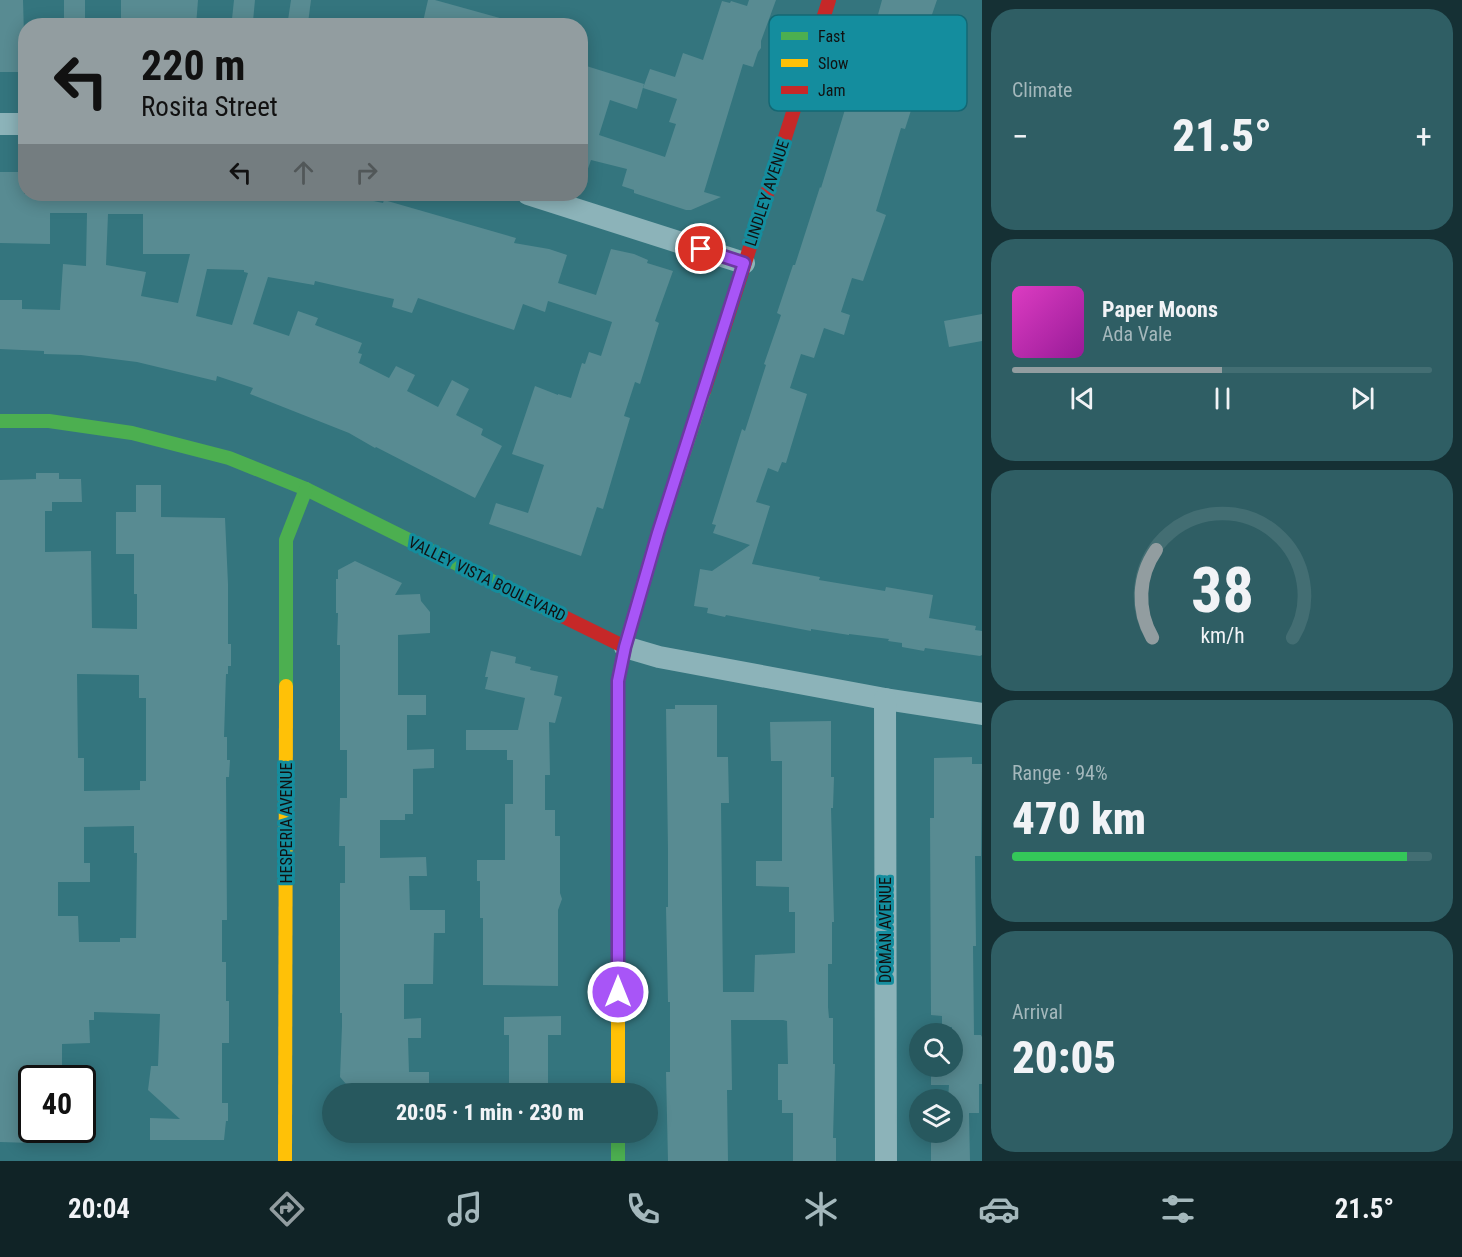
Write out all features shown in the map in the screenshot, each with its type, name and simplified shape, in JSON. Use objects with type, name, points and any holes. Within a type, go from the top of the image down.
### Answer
[{"type":"street","name":"LINDLEY AVENUE","points":[[824,15],[829,0]]},
{"type":"street","name":"LINDLEY AVENUE","points":[[618,1083],[617,695],[625,647],[658,533],[793,111]]},
{"type":"street","points":[[0,124],[18,124]]},
{"type":"street","points":[[550,201],[744,263]]},
{"type":"street","name":"VALLEY VISTA BOULEVARD","points":[[0,421],[49,422],[132,433],[229,458],[306,489],[625,647],[659,657],[885,699],[982,714]]},
{"type":"street","name":"HESPERIA AVENUE","points":[[285,1161],[286,540],[306,489]]},
{"type":"street","name":"DOMAN AVENUE","points":[[885,699],[886,1161]]},
{"type":"street","points":[[618,1143],[618,1161]]},
{"type":"building","points":[[0,0],[23,0],[24,18],[18,18],[18,72],[0,72]]},
{"type":"building","points":[[64,0],[85,0],[85,18],[64,18]]},
{"type":"building","points":[[121,0],[198,0],[197,18],[121,18]]},
{"type":"building","points":[[234,0],[255,0],[253,18],[232,18]]},
{"type":"building","points":[[291,0],[311,0],[309,18],[288,18]]},
{"type":"building","points":[[428,0],[435,0],[500,18],[424,18]]},
{"type":"building","points":[[749,0],[776,0],[753,67],[743,64],[704,192],[721,197],[686,210],[634,193],[634,190],[622,186],[627,169],[591,160],[588,169],[588,66],[644,84],[637,109],[610,100],[599,135],[665,157],[676,124],[669,122],[677,99],[643,88],[650,69],[675,77],[683,53],[703,60],[722,1],[747,6]]},
{"type":"building","points":[[882,0],[937,0],[932,15],[878,15]]},
{"type":"building","points":[[845,111],[911,111],[905,129],[901,128],[876,211],[886,215],[863,281],[852,278],[841,312],[850,315],[844,335],[824,328],[814,358],[801,354],[790,388],[807,394],[786,463],[782,462],[778,472],[768,468],[756,502],[770,506],[752,564],[820,577],[819,580],[885,591],[886,587],[933,595],[929,618],[976,626],[975,630],[982,631],[982,655],[980,656],[925,648],[924,651],[902,647],[902,643],[888,641],[889,639],[811,629],[811,631],[726,615],[725,617],[707,613],[708,608],[694,606],[700,569],[712,571],[750,545],[713,533],[716,525],[712,524],[742,429],[745,431],[766,365],[764,364],[781,315],[777,313],[821,188]]},
{"type":"building","points":[[0,172],[18,172],[18,201],[374,201],[383,203],[387,201],[516,238],[514,243],[549,249],[567,255],[558,283],[596,295],[611,249],[634,254],[648,260],[647,263],[673,271],[655,321],[659,323],[640,384],[635,382],[624,416],[630,418],[603,509],[597,507],[581,556],[489,524],[496,503],[528,513],[544,465],[512,454],[535,386],[571,398],[582,363],[585,364],[589,352],[601,356],[612,322],[548,301],[545,312],[523,304],[514,330],[418,298],[412,313],[392,307],[394,299],[315,281],[314,285],[268,277],[253,324],[289,336],[298,311],[318,318],[315,325],[362,343],[358,353],[362,354],[359,363],[389,378],[396,366],[415,375],[407,391],[438,407],[452,380],[469,389],[456,415],[483,429],[481,435],[502,446],[475,498],[349,433],[250,394],[253,388],[217,376],[216,381],[137,362],[81,355],[44,354],[44,351],[0,349],[0,300],[22,300],[22,309],[60,310],[63,264],[86,266],[87,213],[50,213],[50,244],[0,243]],"holes":[[[108,214],[143,214],[143,254],[190,254],[178,303],[141,296],[146,272],[106,265]],[[207,269],[244,270],[248,273],[232,325],[196,316]]]},
{"type":"building","points":[[982,314],[982,341],[949,347],[944,321]]},
{"type":"building","points":[[36,473],[59,473],[59,479],[81,479],[82,502],[52,502],[52,511],[45,511],[45,552],[91,551],[92,628],[137,629],[134,554],[116,554],[116,512],[136,512],[136,485],[161,485],[161,517],[225,518],[228,644],[231,644],[231,666],[228,666],[228,674],[226,674],[224,737],[227,737],[227,760],[230,760],[229,777],[226,777],[227,920],[222,920],[222,962],[226,962],[226,1001],[229,1001],[229,1043],[222,1043],[222,1103],[228,1103],[228,1121],[226,1121],[224,1140],[150,1140],[150,1118],[180,1119],[148,1090],[151,1066],[158,1066],[160,1014],[94,1012],[94,1020],[89,1020],[90,1043],[62,1044],[62,1065],[18,1065],[18,1143],[0,1142],[0,480],[36,479]],"holes":[[[77,674],[139,675],[139,698],[146,698],[146,781],[140,781],[140,790],[84,791],[84,758],[78,758]],[[134,826],[134,853],[137,853],[136,938],[120,938],[120,942],[79,942],[78,916],[58,916],[58,882],[90,882],[90,863],[84,863],[84,827]]]},
{"type":"building","points":[[355,561],[402,583],[395,595],[420,594],[421,601],[430,612],[430,633],[398,635],[398,695],[426,695],[426,715],[407,715],[407,750],[434,749],[434,768],[413,769],[413,814],[405,814],[405,820],[380,820],[380,858],[426,857],[427,876],[409,876],[410,910],[445,910],[445,933],[434,933],[433,984],[404,984],[404,1019],[421,1018],[421,1038],[408,1038],[409,1072],[429,1072],[429,1083],[345,1083],[340,1077],[342,1013],[340,1013],[340,883],[345,883],[345,846],[339,846],[340,798],[347,798],[347,750],[340,750],[340,645],[337,645],[338,613],[336,613],[338,570]]},
{"type":"building","points":[[491,651],[516,657],[515,663],[531,667],[530,670],[558,676],[554,695],[562,697],[555,723],[549,722],[550,775],[545,775],[545,810],[555,810],[555,836],[560,836],[560,893],[562,899],[558,910],[558,986],[483,985],[483,918],[480,918],[480,881],[477,881],[477,860],[505,860],[505,804],[513,804],[513,760],[507,760],[507,750],[466,750],[466,730],[518,730],[525,698],[485,689],[488,677],[485,677]]},
{"type":"building","points":[[675,705],[717,705],[717,757],[728,757],[729,803],[721,803],[723,992],[754,992],[755,955],[795,953],[795,912],[789,912],[789,887],[756,886],[756,861],[782,861],[782,761],[771,761],[770,722],[831,721],[831,777],[834,777],[833,808],[831,808],[834,922],[832,922],[832,964],[828,964],[828,1007],[829,1018],[833,1018],[833,1064],[835,1064],[833,1138],[836,1138],[836,1161],[793,1161],[793,1113],[782,1113],[782,1100],[778,1100],[778,1064],[788,1064],[787,1021],[731,1020],[732,1090],[727,1090],[728,1161],[668,1161],[666,1072],[670,1072],[670,1002],[668,1002],[666,907],[668,907],[668,849],[666,709],[675,709]]},
{"type":"building","points":[[972,757],[972,764],[982,764],[981,856],[975,856],[976,946],[973,946],[974,1035],[982,1037],[982,1084],[979,1084],[979,1113],[969,1113],[970,1161],[931,1161],[931,1143],[963,1143],[963,1089],[949,1089],[949,1085],[931,1085],[931,1077],[963,1077],[963,1023],[942,1023],[942,1016],[931,1015],[930,818],[934,818],[934,758]]},
{"type":"building","points":[[561,1016],[561,1035],[548,1035],[548,1083],[509,1083],[509,1035],[504,1035],[504,1017]]},
{"type":"traffic: fast","points":[[618,775],[618,681],[625,647],[658,533],[704,391]]},
{"type":"traffic: fast","points":[[0,421],[49,421],[132,433],[229,458],[306,489],[554,612]]},
{"type":"traffic: fast","points":[[286,686],[286,540],[306,489]]},
{"type":"traffic: fast","points":[[618,1143],[618,1161]]},
{"type":"traffic: slow","points":[[285,1161],[286,686]]},
{"type":"traffic: slow","points":[[618,775],[618,1083]]},
{"type":"traffic: jam","points":[[824,15],[829,0]]},
{"type":"traffic: jam","points":[[704,391],[794,111]]},
{"type":"traffic: jam","points":[[554,612],[625,647]]},
{"type":"route","points":[[618,992],[618,681],[625,647],[658,533],[744,263],[701,249]]}]
